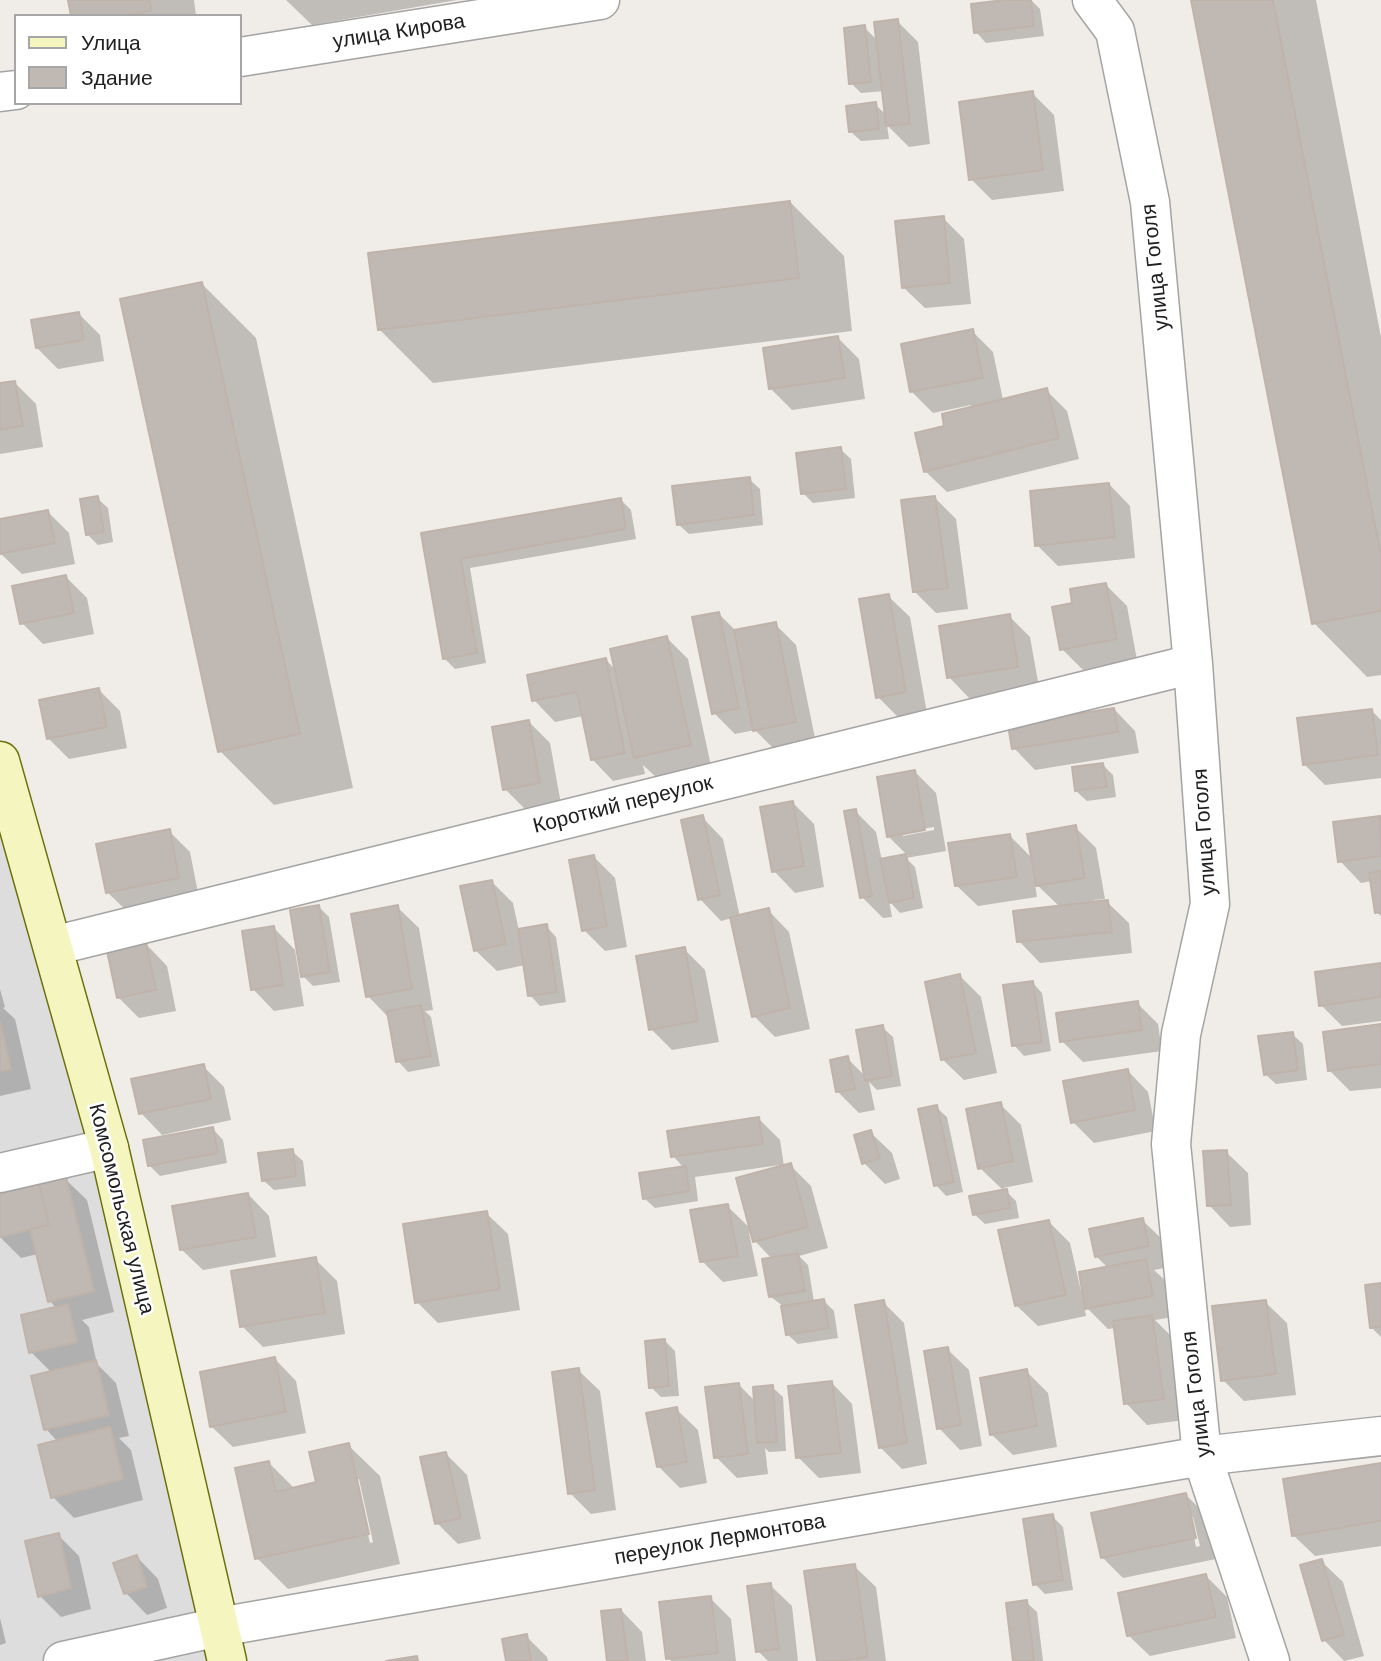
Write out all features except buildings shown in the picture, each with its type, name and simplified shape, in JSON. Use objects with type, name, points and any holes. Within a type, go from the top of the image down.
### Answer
[{"type":"main road","name":"Комсомольская улица","points":[[0,761],[109,1148],[223,1644]]},
{"type":"street","name":"улица Кирова","points":[[242,57],[600,0]]},
{"type":"street","name":"улица Гоголя","points":[[1092,0],[1115,31],[1150,202],[1193,664],[1210,904],[1181,1034],[1171,1144],[1202,1456],[1270,1661]]},
{"type":"street","name":"Короткий переулок","points":[[52,946],[1193,664]]},
{"type":"street","points":[[0,1173],[109,1148]]},
{"type":"street","name":"переулок Лермонтова","points":[[63,1661],[223,1644],[1202,1456],[1381,1436]]},
{"type":"shaded area","points":[[0,761],[227,1661],[0,1661]]}]
